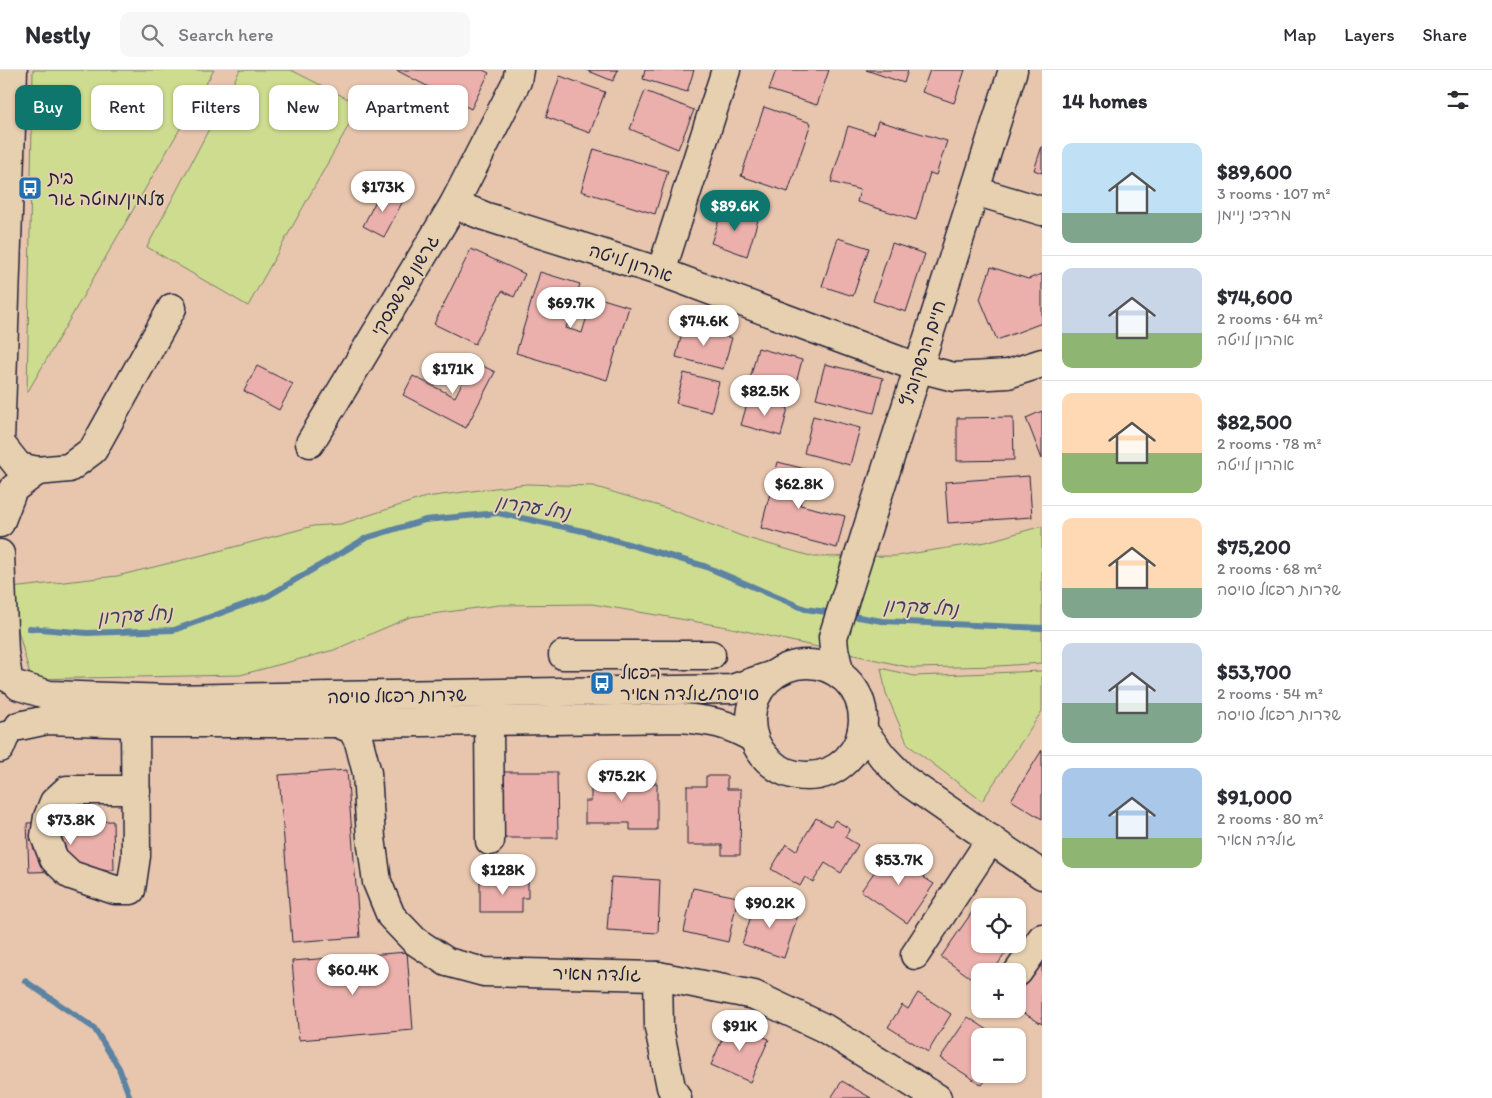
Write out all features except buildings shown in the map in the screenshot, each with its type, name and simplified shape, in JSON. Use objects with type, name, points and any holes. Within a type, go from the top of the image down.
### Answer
[{"type":"street","points":[[13,70],[0,442],[19,468],[37,471],[69,468],[93,450],[172,308]]},
{"type":"street","name":"גרשון שרשבסקי","points":[[310,443],[454,204],[517,81],[519,70]]},
{"type":"street","points":[[661,272],[726,70]]},
{"type":"street","name":"חיים הרשקוביץ","points":[[840,675],[836,662],[834,637],[1013,70]]},
{"type":"street","points":[[975,191],[1042,211]]},
{"type":"street","name":"אהרון לויטה","points":[[454,204],[484,216],[661,272],[919,368],[954,377],[1008,374],[1042,363]]},
{"type":"street","points":[[0,524],[13,490],[37,471]]},
{"type":"street","points":[[0,554],[4,652],[9,680],[26,700],[24,718],[6,737]]},
{"type":"street","name":"חיים הרשקוביץ","points":[[806,664],[819,655],[834,637]]},
{"type":"street","points":[[563,655],[711,655]]},
{"type":"street","points":[[641,655],[641,692]]},
{"type":"street","points":[[833,770],[857,746],[862,729],[862,711],[857,694],[840,675],[824,667],[806,664],[789,667],[773,675],[761,687],[753,702],[750,720],[753,738],[761,753],[773,765],[789,773],[806,776],[833,770],[865,767],[905,780]]},
{"type":"street","name":"שדרות רפאל סויסה","points":[[9,680],[49,695],[170,699],[732,689],[773,675]]},
{"type":"street","name":"שדרות רפאל סויסה","points":[[6,737],[47,720],[135,723],[336,724],[682,718],[713,721],[735,728],[753,738]]},
{"type":"street","points":[[489,721],[490,842]]},
{"type":"street","points":[[135,723],[136,790]]},
{"type":"street","name":"גולדה מאיר","points":[[367,773],[371,751],[383,733],[399,723]]},
{"type":"street","name":"גולדה מאיר","points":[[336,724],[352,729],[359,742],[367,773],[371,838],[377,882],[390,916],[415,941],[447,962],[484,972],[658,976],[754,995],[824,1028],[937,1098]]},
{"type":"street","points":[[862,729],[883,757],[905,780],[1042,875]]},
{"type":"street","points":[[915,955],[991,839]]},
{"type":"street","points":[[1024,963],[1042,938]]},
{"type":"street","points":[[658,976],[659,1028],[671,1088],[677,1098]]},
{"type":"green space","points":[[33,70],[214,70],[205,85],[173,85],[173,130],[179,130],[27,393],[32,130],[81,130],[81,85],[33,85]]},
{"type":"green space","points":[[240,70],[291,70],[321,85],[269,85],[269,130],[338,130],[338,94],[348,99],[348,127],[248,306],[147,247],[208,130],[259,130],[259,85],[232,85]]},
{"type":"green space","points":[[526,484],[593,486],[669,509],[747,538],[814,557],[896,556],[986,542],[1042,526],[1042,663],[913,668],[727,627],[592,604],[499,605],[410,617],[334,650],[240,675],[31,679],[13,611],[11,588],[117,576],[313,526],[341,524],[426,497]]},
{"type":"green space","points":[[881,668],[914,676],[1042,671],[1042,711],[982,801],[908,745],[886,693]]},
{"type":"waterway","name":"נחל עקרון","points":[[29,628],[87,633],[174,630],[268,596],[366,538],[425,520],[498,513],[583,531],[704,566],[805,609],[834,613]]},
{"type":"waterway","name":"נחל עקרון","points":[[846,615],[882,621],[1042,628]]},
{"type":"waterway","points":[[25,981],[94,1028],[119,1068],[130,1098]]},
{"type":"place","name":"בית עלמין/מוטה גור","points":[[30,188]]},
{"type":"place","name":"רפאל סויסה/גולדה מאיר","points":[[602,683]]}]
